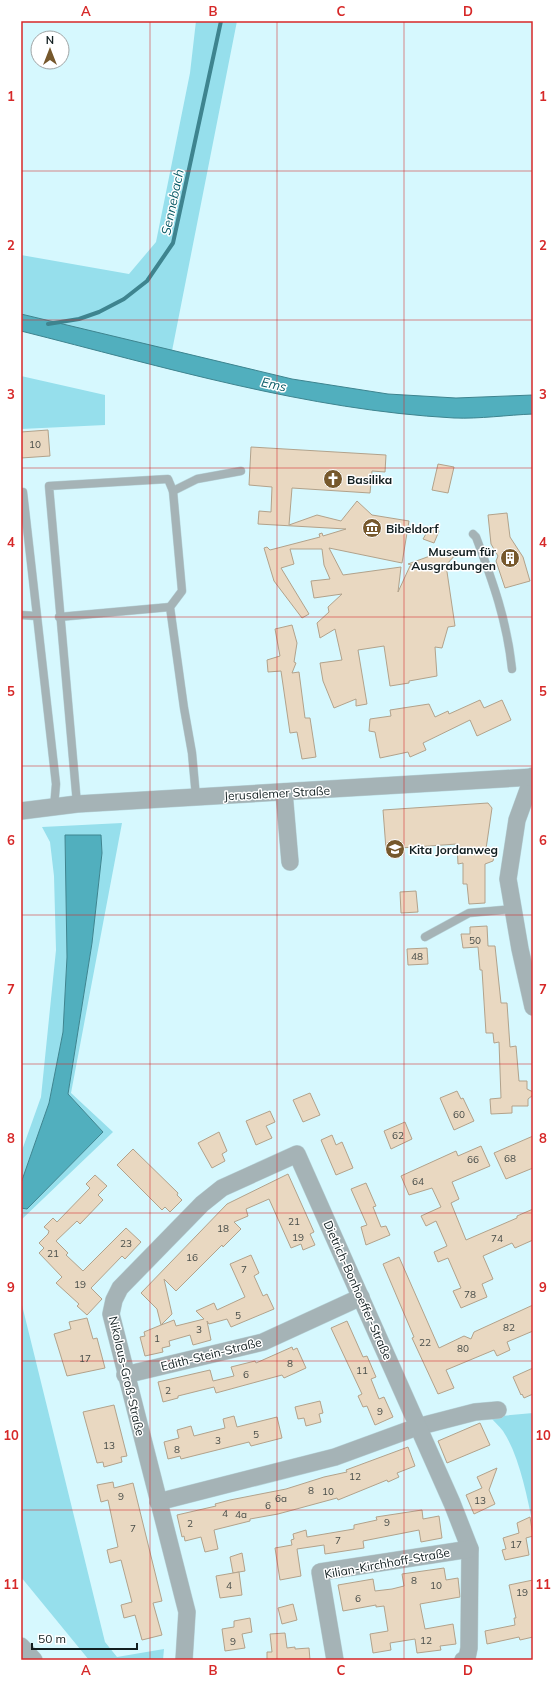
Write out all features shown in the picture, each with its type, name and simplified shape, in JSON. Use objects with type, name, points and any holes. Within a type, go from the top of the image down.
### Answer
[{"type":"street","name":"Jerusalemer Straße","points":[[21,811],[77,804],[533,776]]},
{"type":"street","points":[[533,776],[517,820],[508,879],[513,910],[526,947],[533,1007]]},
{"type":"street","points":[[284,792],[290,862]]},
{"type":"street","name":"Dietrich-Bonhoeffer-Straße","points":[[297,1154],[417,1427]]},
{"type":"street","name":"Nikolaus-Groß-Straße","points":[[184,1660],[187,1612],[125,1375],[111,1314],[114,1300],[120,1288],[202,1204],[222,1188],[297,1154]]},
{"type":"street","name":"Edith-Stein-Straße","points":[[125,1375],[263,1342],[361,1298]]},
{"type":"street","points":[[158,1502],[335,1457],[417,1427],[475,1412],[498,1410]]},
{"type":"street","points":[[417,1427],[452,1503],[470,1549],[469,1648],[465,1659]]},
{"type":"street","name":"Kilian-Kirchhoff-Straße","points":[[335,1660],[320,1572],[470,1549]]},
{"type":"street","points":[[21,1646],[34,1660]]},
{"type":"lane","points":[[173,491],[197,479],[215,474],[241,471]]},
{"type":"lane","points":[[77,804],[49,486],[168,479],[173,491],[182,591],[170,607],[184,708],[192,753],[196,797]]},
{"type":"lane","points":[[21,492],[23,492],[56,784],[54,807]]},
{"type":"lane","points":[[473,534],[476,537],[495,588],[508,636],[512,669]]},
{"type":"lane","points":[[60,617],[170,607]]},
{"type":"lane","points":[[21,615],[36,616]]},
{"type":"lane","points":[[426,936],[469,913],[513,910]]},
{"type":"shaded area","points":[[196,21],[237,21],[172,351],[21,314],[21,255],[129,274],[156,242],[190,73]]},
{"type":"shaded area","points":[[21,376],[105,395],[105,425],[21,429]]},
{"type":"shaded area","points":[[122,823],[71,1093],[113,1132],[21,1220],[21,1208],[27,1209],[103,1132],[68,1094],[92,943],[102,853],[101,835],[65,835],[67,957],[63,1032],[49,1103],[21,1183],[21,1153],[41,1097],[56,950],[54,876],[50,842],[42,827]]},
{"type":"shaded area","points":[[21,1301],[105,1642],[117,1657],[164,1649],[163,1660],[89,1660],[21,1577]]},
{"type":"shaded area","points":[[533,1413],[533,1525],[522,1476],[514,1452],[503,1431],[490,1417]]},
{"type":"water","name":"Ems","points":[[21,314],[292,379],[388,394],[456,398],[533,395],[533,414],[454,418],[344,406],[290,396],[182,372],[21,331]]},
{"type":"water","points":[[65,835],[101,835],[102,853],[92,943],[68,1094],[103,1132],[27,1209],[21,1208],[21,1183],[49,1103],[63,1032],[67,957]]},
{"type":"building","points":[[48,430],[50,456],[21,458],[21,432]]},
{"type":"building","points":[[251,447],[386,455],[385,472],[372,471],[370,493],[292,488],[289,525],[317,515],[341,521],[357,501],[372,515],[409,521],[402,563],[329,548],[343,575],[401,567],[398,592],[410,566],[412,565],[408,564],[430,556],[458,552],[446,565],[455,626],[448,627],[442,648],[435,647],[437,676],[390,686],[384,646],[358,650],[367,704],[356,706],[356,699],[334,708],[323,681],[320,663],[342,660],[335,629],[320,638],[317,623],[329,612],[328,607],[342,594],[314,598],[311,581],[330,579],[324,565],[322,549],[290,549],[294,564],[281,568],[309,614],[302,618],[274,581],[264,548],[267,547],[270,550],[320,537],[319,534],[322,533],[323,536],[346,529],[258,524],[259,511],[271,512],[272,487],[249,485]]},
{"type":"building","points":[[438,464],[454,467],[448,493],[432,490]]},
{"type":"building","name":"Museum für Ausgrabungen","points":[[507,513],[510,537],[523,557],[530,581],[505,588],[496,561],[498,556],[491,544],[488,515]]},
{"type":"building","points":[[430,527],[439,531],[434,543],[423,539]]},
{"type":"building","points":[[292,625],[297,643],[294,662],[296,663],[292,673],[299,672],[305,718],[310,718],[316,757],[302,759],[297,732],[290,733],[281,671],[268,672],[267,660],[280,656],[275,629]]},
{"type":"building","points":[[480,700],[484,708],[502,700],[511,720],[477,736],[470,720],[423,743],[426,750],[410,757],[408,752],[380,758],[375,732],[369,731],[370,719],[391,716],[390,710],[429,704],[435,717],[448,711],[449,714]]},
{"type":"building","points":[[488,803],[492,808],[486,849],[495,851],[493,861],[485,864],[485,903],[469,904],[467,884],[463,884],[463,863],[458,864],[457,844],[386,849],[383,810]]},
{"type":"building","points":[[416,891],[418,912],[401,913],[400,892]]},
{"type":"building","points":[[487,926],[488,946],[495,946],[501,1003],[507,1003],[510,1047],[516,1046],[519,1081],[527,1081],[527,1089],[533,1092],[533,1095],[528,1099],[528,1106],[512,1106],[512,1113],[491,1114],[490,1099],[501,1098],[499,1042],[494,1043],[493,1033],[486,1033],[482,970],[480,970],[478,947],[463,948],[461,934],[470,934],[470,927]]},
{"type":"building","points":[[427,948],[428,964],[408,965],[407,949]]},
{"type":"building","points":[[457,1091],[461,1099],[463,1098],[474,1121],[454,1130],[440,1098]]},
{"type":"building","points":[[310,1093],[320,1115],[303,1122],[293,1100]]},
{"type":"building","points":[[270,1111],[275,1122],[266,1126],[272,1138],[256,1145],[246,1121]]},
{"type":"building","points":[[405,1122],[412,1139],[391,1149],[384,1131]]},
{"type":"building","points":[[219,1132],[227,1151],[222,1154],[225,1161],[212,1168],[198,1143]]},
{"type":"building","points":[[332,1135],[336,1145],[342,1142],[353,1168],[336,1175],[321,1140]]},
{"type":"building","points":[[533,1136],[533,1168],[506,1179],[494,1153]]},
{"type":"building","points":[[481,1146],[490,1166],[452,1182],[459,1199],[451,1203],[466,1240],[517,1218],[517,1216],[533,1209],[533,1240],[515,1248],[512,1243],[483,1256],[493,1279],[482,1284],[487,1297],[461,1308],[453,1291],[461,1288],[448,1258],[438,1262],[434,1252],[447,1246],[436,1221],[426,1226],[421,1216],[441,1207],[432,1188],[409,1195],[401,1176],[456,1151],[458,1156]]},
{"type":"building","points":[[133,1149],[178,1193],[177,1195],[182,1200],[170,1212],[165,1207],[162,1210],[117,1165]]},
{"type":"building","points":[[288,1174],[314,1232],[310,1234],[315,1245],[303,1250],[301,1244],[291,1248],[269,1199],[246,1209],[248,1216],[234,1222],[241,1229],[223,1247],[222,1245],[176,1291],[164,1279],[172,1314],[161,1325],[157,1309],[141,1293],[227,1204]]},
{"type":"building","points":[[95,1175],[107,1186],[98,1195],[103,1200],[80,1224],[77,1221],[56,1241],[68,1253],[66,1255],[83,1271],[126,1228],[141,1242],[125,1259],[122,1256],[91,1288],[102,1299],[87,1315],[77,1306],[79,1304],[56,1283],[62,1277],[39,1253],[44,1248],[39,1243],[49,1231],[44,1227],[53,1218],[57,1222],[90,1188],[86,1184]]},
{"type":"building","points":[[366,1183],[376,1206],[373,1207],[381,1227],[386,1226],[390,1235],[366,1245],[361,1227],[367,1225],[351,1189]]},
{"type":"building","points":[[251,1255],[259,1273],[254,1276],[263,1296],[267,1294],[274,1309],[231,1327],[227,1319],[209,1324],[207,1321],[211,1340],[193,1345],[190,1335],[169,1341],[170,1346],[162,1348],[163,1352],[145,1356],[140,1337],[145,1336],[144,1332],[174,1320],[176,1326],[204,1319],[196,1311],[214,1303],[217,1310],[245,1297],[230,1264]]},
{"type":"building","points":[[399,1257],[439,1348],[464,1336],[471,1339],[474,1332],[533,1305],[533,1331],[507,1342],[510,1350],[497,1356],[494,1350],[446,1370],[454,1388],[438,1394],[412,1338],[414,1337],[383,1264]]},
{"type":"building","points":[[87,1318],[93,1339],[97,1338],[105,1368],[67,1376],[54,1334],[71,1329],[69,1322]]},
{"type":"building","points":[[347,1321],[363,1357],[367,1356],[376,1377],[371,1379],[379,1399],[384,1397],[393,1417],[375,1425],[367,1406],[363,1407],[358,1396],[362,1394],[331,1328]]},
{"type":"building","points":[[292,1347],[293,1350],[297,1348],[306,1368],[284,1378],[282,1375],[216,1393],[214,1387],[178,1396],[178,1398],[163,1402],[158,1382],[210,1370],[213,1381],[234,1376],[231,1367],[255,1361],[256,1363]]},
{"type":"building","points":[[533,1368],[533,1394],[524,1398],[522,1394],[521,1395],[513,1377]]},
{"type":"building","points":[[320,1401],[323,1413],[319,1414],[321,1422],[306,1426],[304,1418],[298,1419],[295,1407]]},
{"type":"building","points":[[114,1405],[127,1456],[121,1457],[122,1462],[104,1467],[103,1462],[97,1463],[83,1412]]},
{"type":"building","points":[[234,1416],[237,1427],[277,1417],[282,1438],[251,1446],[249,1442],[181,1459],[180,1456],[168,1459],[164,1442],[179,1438],[177,1430],[191,1426],[194,1436],[225,1428],[223,1419]]},
{"type":"building","points":[[480,1423],[490,1445],[447,1463],[438,1441]]},
{"type":"building","points":[[408,1447],[415,1466],[397,1473],[399,1477],[388,1482],[387,1480],[338,1500],[337,1498],[278,1514],[250,1519],[250,1521],[214,1530],[218,1549],[205,1552],[201,1537],[185,1541],[184,1536],[182,1537],[177,1515],[216,1506],[215,1504],[230,1500],[286,1489],[324,1477],[347,1472],[346,1470]]},
{"type":"building","points":[[497,1468],[489,1490],[495,1504],[474,1514],[466,1495],[482,1488],[477,1477]]},
{"type":"building","points":[[113,1482],[114,1488],[133,1483],[162,1601],[153,1603],[162,1635],[142,1640],[135,1615],[124,1618],[121,1605],[132,1602],[121,1560],[110,1563],[107,1550],[118,1547],[108,1500],[101,1502],[97,1485]]},
{"type":"building","points":[[422,1510],[423,1519],[439,1516],[442,1538],[421,1542],[419,1530],[363,1541],[364,1548],[325,1554],[324,1545],[297,1549],[301,1576],[280,1580],[275,1548],[292,1545],[291,1540],[294,1539],[293,1534],[306,1530],[307,1537],[354,1529],[354,1525],[377,1520],[376,1517]]},
{"type":"building","points":[[530,1517],[533,1536],[526,1538],[529,1555],[505,1560],[502,1550],[506,1549],[503,1538],[519,1533],[517,1523]]},
{"type":"building","points":[[242,1553],[245,1571],[233,1573],[230,1557]]},
{"type":"building","points":[[444,1568],[446,1580],[458,1578],[460,1597],[420,1604],[425,1629],[453,1624],[456,1644],[440,1646],[441,1650],[417,1653],[415,1639],[390,1643],[391,1650],[373,1653],[370,1634],[388,1631],[384,1606],[376,1607],[376,1605],[343,1611],[338,1585],[373,1579],[375,1591],[392,1589],[404,1586],[402,1574]]},
{"type":"building","points":[[239,1572],[242,1595],[220,1598],[216,1576]]},
{"type":"building","points":[[533,1580],[533,1637],[520,1640],[519,1637],[487,1644],[485,1631],[515,1625],[514,1618],[516,1618],[509,1585]]},
{"type":"building","points":[[293,1604],[297,1620],[282,1624],[278,1608]]},
{"type":"building","points":[[250,1618],[252,1632],[242,1634],[245,1648],[225,1651],[222,1629],[234,1627],[234,1621]]},
{"type":"building","points":[[285,1633],[287,1648],[309,1648],[310,1660],[267,1660],[267,1652],[272,1652],[270,1634]]},
{"type":"waterway","name":"Sennebach","points":[[48,324],[79,319],[99,312],[124,299],[147,281],[173,243],[221,21]]},
{"type":"place","name":"Basilika","points":[[333,479]]},
{"type":"place","name":"Bibeldorf","points":[[372,528]]},
{"type":"place","name":"Museum für Ausgrabungen","points":[[510,558]]},
{"type":"place","name":"Kita Jordanweg","points":[[395,849]]}]
